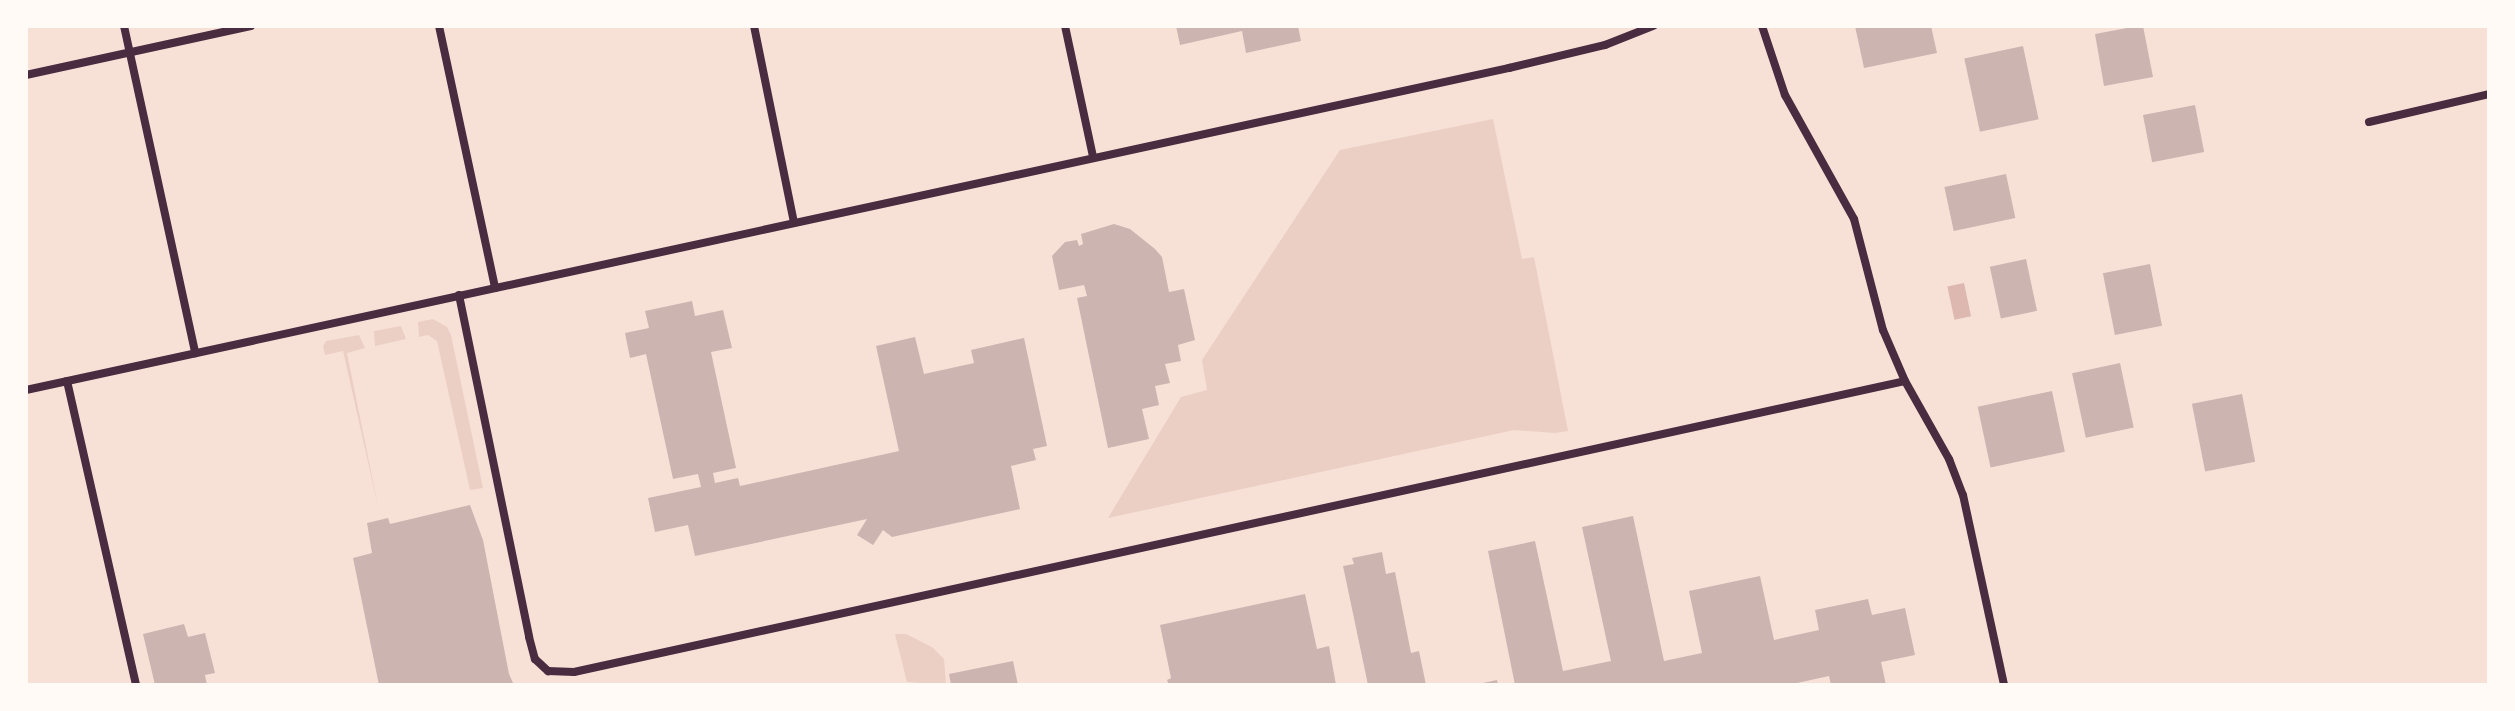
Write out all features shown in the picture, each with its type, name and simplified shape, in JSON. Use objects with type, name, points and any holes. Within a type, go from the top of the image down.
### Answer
[{"type":"street","points":[[124,26],[195,353]]},
{"type":"street","points":[[26,75],[251,26]]},
{"type":"street","points":[[439,26],[495,288]]},
{"type":"street","points":[[754,26],[794,222]]},
{"type":"street","points":[[1065,26],[1093,157]]},
{"type":"street","points":[[26,390],[1509,68],[1605,45],[1653,26]]},
{"type":"street","points":[[1762,26],[1785,95],[1854,219],[1883,330],[1905,381],[1949,459],[1963,495],[2004,685]]},
{"type":"street","points":[[2369,122],[2489,94]]},
{"type":"street","points":[[459,295],[529,637],[535,659],[548,671],[574,672],[1905,381]]},
{"type":"street","points":[[67,381],[136,685]]},
{"type":"shaded area","points":[[1493,119],[1522,259],[1534,257],[1568,431],[1514,430],[1108,518],[1181,397],[1207,390],[1202,360],[1340,150]]},
{"type":"shaded area","points":[[1964,283],[1971,316],[1954,320],[1947,287]]},
{"type":"shaded area","points":[[433,319],[447,327],[451,335],[483,488],[470,490],[437,341],[428,335],[419,337],[418,322]]},
{"type":"shaded area","points":[[401,326],[406,339],[375,346],[374,331]]},
{"type":"shaded area","points":[[359,335],[365,348],[347,353],[379,511],[343,351],[325,355],[323,346],[326,341]]},
{"type":"shaded area","points":[[895,634],[906,634],[932,647],[944,659],[946,685],[907,682]]},
{"type":"building","points":[[1176,26],[1298,26],[1301,41],[1246,53],[1242,31],[1180,45]]},
{"type":"building","points":[[1855,26],[1931,26],[1937,53],[1864,68]]},
{"type":"building","points":[[2143,26],[2153,77],[2104,86],[2095,34]]},
{"type":"building","points":[[2023,46],[2039,119],[1980,132],[1964,58]]},
{"type":"building","points":[[2195,105],[2204,152],[2152,162],[2143,115]]},
{"type":"building","points":[[2006,174],[2015,218],[1954,231],[1944,187]]},
{"type":"building","points":[[1114,224],[1130,229],[1162,257],[1169,292],[1184,289],[1195,340],[1178,345],[1181,361],[1165,364],[1170,383],[1155,386],[1159,405],[1142,409],[1149,439],[1108,448],[1077,298],[1087,296],[1084,285],[1059,290],[1052,256],[1065,242],[1077,240],[1079,246],[1083,244],[1081,234]]},
{"type":"building","points":[[2026,259],[2037,311],[2001,319],[1990,267]]},
{"type":"building","points":[[2150,264],[2162,326],[2115,335],[2103,273]]},
{"type":"building","points":[[692,301],[695,316],[723,310],[732,348],[711,352],[736,468],[713,473],[715,483],[738,478],[740,486],[899,451],[876,346],[915,337],[924,374],[974,363],[971,350],[1024,338],[1047,446],[1033,449],[1036,460],[1011,466],[1020,509],[892,537],[883,530],[873,545],[857,535],[867,519],[695,556],[688,525],[655,532],[648,498],[701,487],[698,474],[673,479],[646,354],[630,358],[625,333],[649,328],[645,311]]},
{"type":"building","points":[[2120,363],[2134,428],[2086,438],[2072,373]]},
{"type":"building","points":[[2052,391],[2065,452],[1991,467],[1978,407]]},
{"type":"building","points":[[2242,394],[2255,462],[2205,471],[2192,404]]},
{"type":"building","points":[[470,505],[483,540],[509,674],[514,685],[379,685],[353,558],[372,553],[367,523],[388,518],[390,524]]},
{"type":"building","points":[[1633,516],[1664,661],[1702,653],[1689,591],[1760,576],[1774,640],[1819,630],[1815,610],[1868,599],[1872,615],[1905,608],[1915,655],[1881,662],[1886,685],[1831,685],[1829,676],[1788,685],[1515,685],[1488,551],[1535,541],[1563,671],[1611,661],[1582,527]]},
{"type":"building","points":[[1382,552],[1386,574],[1395,572],[1411,653],[1419,651],[1426,685],[1368,685],[1343,566],[1354,564],[1352,558]]},
{"type":"building","points":[[1305,594],[1317,649],[1329,646],[1336,685],[1169,685],[1167,680],[1171,678],[1160,625]]},
{"type":"building","points":[[184,624],[188,637],[205,633],[215,673],[205,675],[207,685],[155,685],[143,634]]},
{"type":"building","points":[[1013,661],[1018,685],[951,685],[949,674]]},
{"type":"building","points":[[1497,680],[1498,685],[1478,684]]}]
